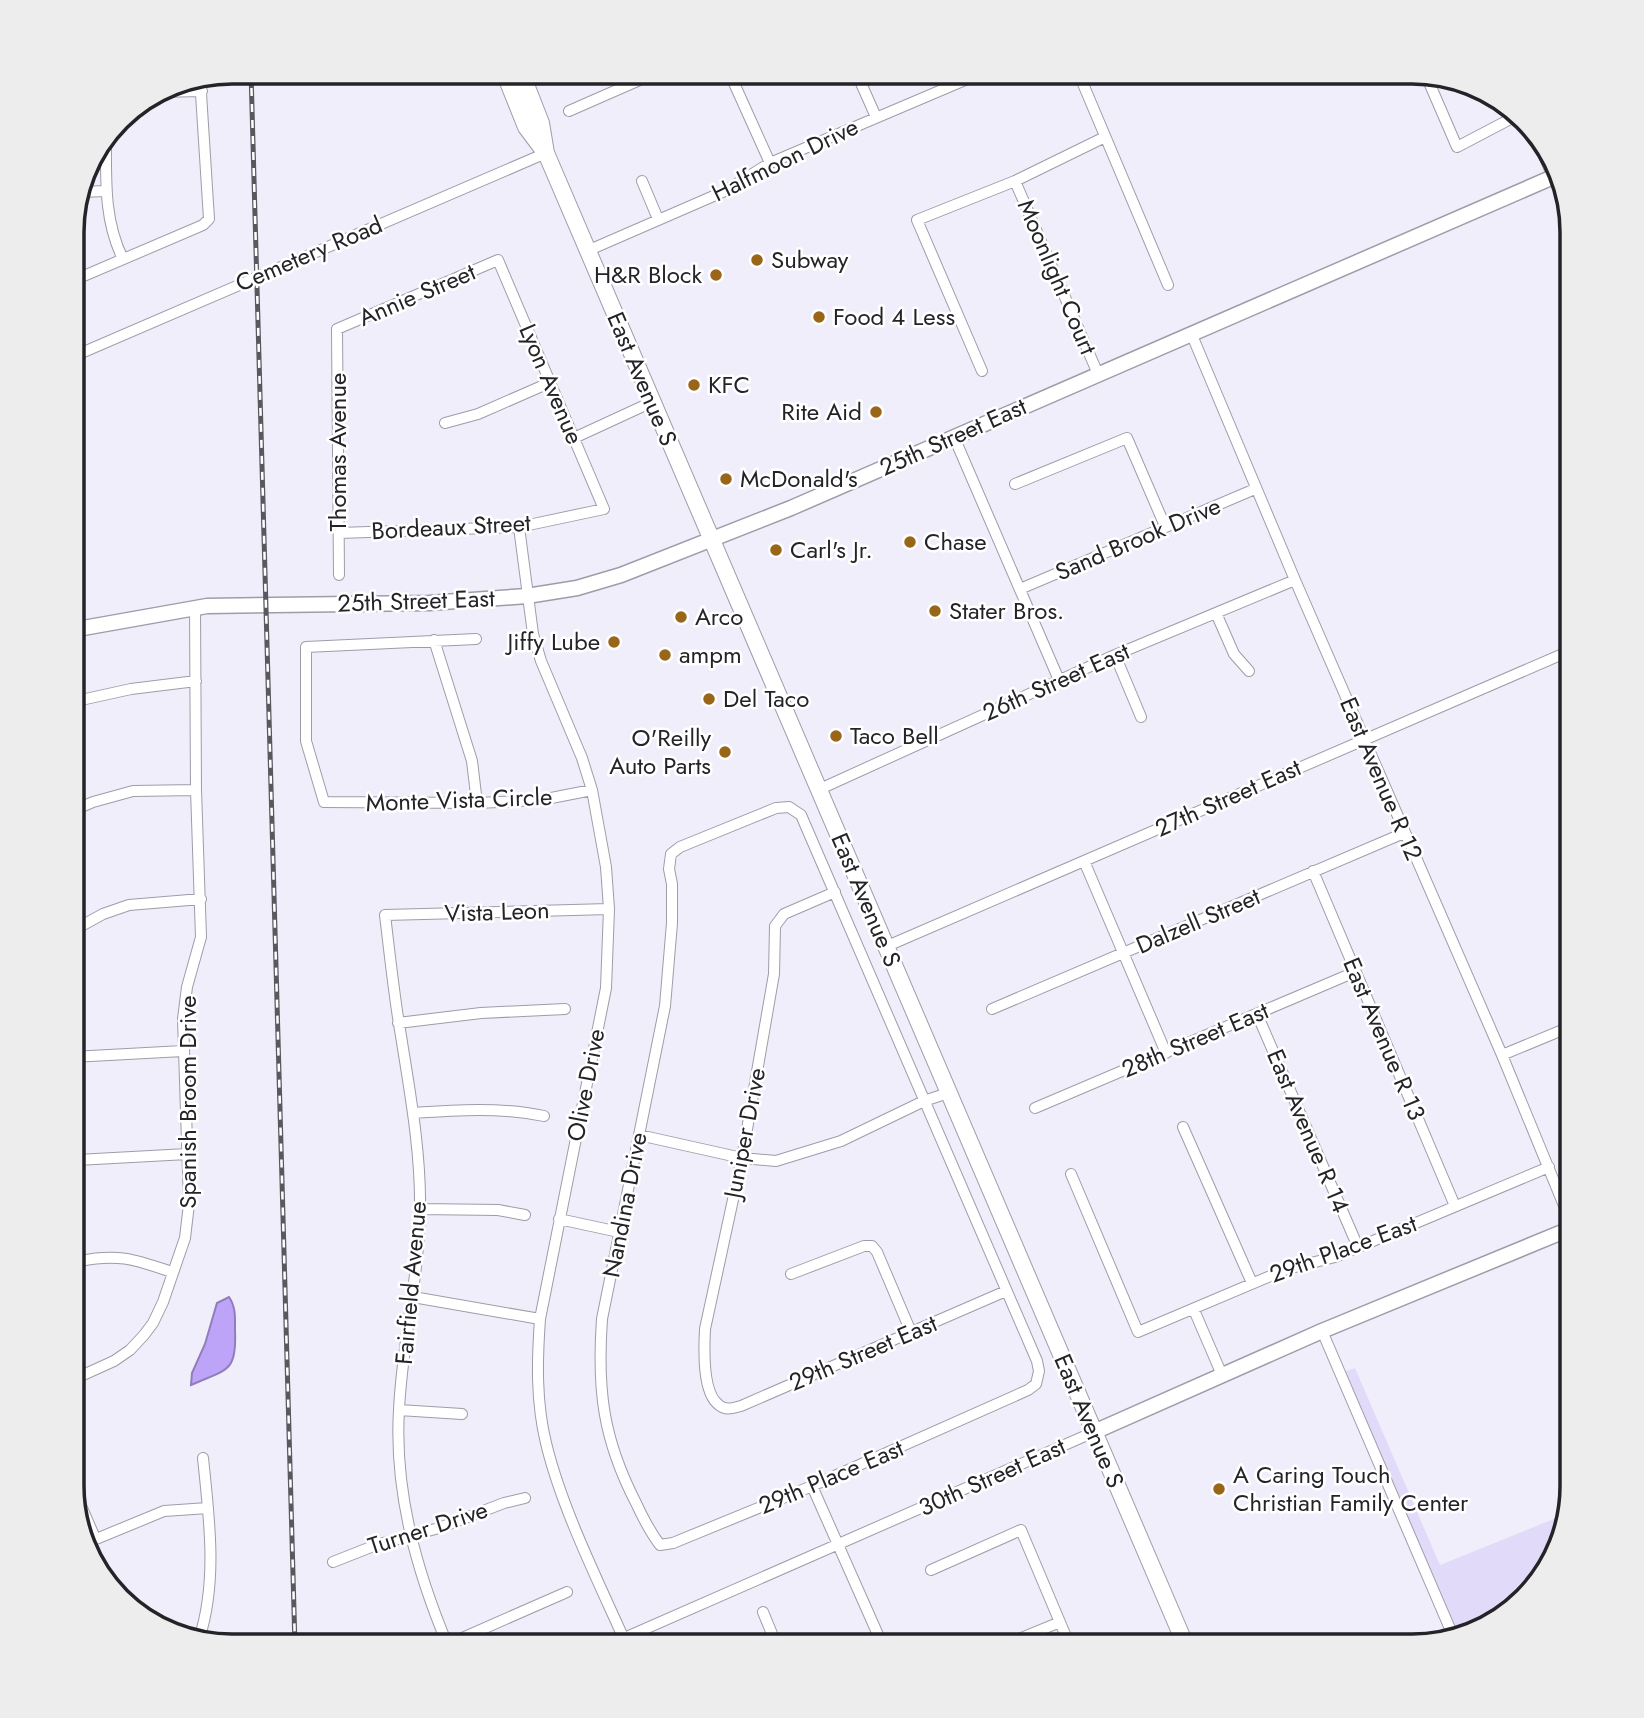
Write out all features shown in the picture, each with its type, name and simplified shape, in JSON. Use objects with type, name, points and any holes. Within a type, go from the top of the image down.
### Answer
[{"type":"main road","name":"East Avenue S","points":[[509,84],[526,127],[546,153]]},
{"type":"main road","name":"East Avenue S","points":[[526,84],[541,123],[546,153],[587,251],[1181,1634]]},
{"type":"main road","name":"25th Street East","points":[[84,627],[195,607],[429,603],[527,596],[577,588],[621,575],[791,508],[1550,179]]},
{"type":"main road","name":"30th Street East","points":[[1094,1432],[1322,1331],[1560,1231]]},
{"type":"street","points":[[569,111],[630,84]]},
{"type":"street","points":[[734,84],[770,163]]},
{"type":"street","points":[[861,84],[876,117]]},
{"type":"street","name":"Halfmoon Drive","points":[[587,251],[725,191],[770,163],[948,84]]},
{"type":"street","points":[[1083,84],[1168,285]]},
{"type":"street","points":[[1430,85],[1457,147],[1509,120]]},
{"type":"street","points":[[84,276],[203,226],[209,219],[201,87]]},
{"type":"street","points":[[186,91],[202,91]]},
{"type":"street","points":[[982,371],[917,220],[1015,181],[1105,137]]},
{"type":"street","name":"Cemetery Road","points":[[84,352],[546,153]]},
{"type":"street","points":[[106,155],[110,226],[122,259]]},
{"type":"street","points":[[642,181],[658,219]]},
{"type":"street","name":"Moonlight Court","points":[[1015,181],[1098,374]]},
{"type":"street","points":[[89,192],[106,191]]},
{"type":"street","name":"Annie Street","points":[[337,329],[498,260]]},
{"type":"street","name":"Lyon Avenue","points":[[498,260],[604,509]]},
{"type":"street","name":"Thomas Avenue","points":[[337,329],[339,575]]},
{"type":"street","name":"East Avenue R 12","points":[[1191,334],[1255,489],[1502,1055],[1560,1195]]},
{"type":"street","points":[[445,423],[478,414],[549,383]]},
{"type":"street","points":[[574,438],[652,402]]},
{"type":"street","points":[[954,437],[1059,680]]},
{"type":"street","points":[[1015,484],[1127,438],[1165,526]]},
{"type":"street","name":"Sand Brook Drive","points":[[1020,589],[1255,489]]},
{"type":"street","name":"Bordeaux Street","points":[[339,533],[519,527],[604,509]]},
{"type":"street","name":"Olive Drive","points":[[519,527],[533,634],[592,790],[606,867],[609,909],[606,989],[540,1319],[539,1402],[545,1443],[560,1489],[622,1634]]},
{"type":"street","name":"26th Street East","points":[[820,789],[1115,655],[1294,580]]},
{"type":"street","name":"Spanish Broom Drive","points":[[84,1375],[114,1361],[130,1350],[153,1323],[185,1238],[189,1204],[183,1019],[187,987],[201,937],[196,790],[195,607]]},
{"type":"street","points":[[1216,612],[1234,654],[1249,671]]},
{"type":"street","points":[[476,639],[434,640],[472,761],[477,803]]},
{"type":"street","name":"Monte Vista Circle","points":[[434,640],[306,647],[306,741],[324,802],[477,803],[541,800],[592,790]]},
{"type":"street","points":[[1115,655],[1141,717]]},
{"type":"street","name":"27th Street East","points":[[885,947],[1560,655]]},
{"type":"street","points":[[84,699],[131,689],[196,681]]},
{"type":"street","points":[[84,806],[134,791],[196,790]]},
{"type":"street","name":"Nandina Drive","points":[[660,1545],[651,1534],[622,1476],[607,1433],[601,1392],[600,1358],[603,1319],[665,1006],[671,959],[671,854],[680,847],[776,807],[789,807]]},
{"type":"street","name":"East Avenue S","points":[[789,807],[802,816],[1037,1361],[1036,1384]]},
{"type":"street","name":"Dalzell Street","points":[[992,1009],[1404,833]]},
{"type":"street","points":[[1084,861],[1166,1053]]},
{"type":"street","name":"East Avenue R 13","points":[[1313,871],[1455,1206]]},
{"type":"street","name":"Juniper Drive","points":[[719,1405],[712,1395],[707,1376],[705,1329],[742,1158],[774,974],[775,926],[784,914],[835,892]]},
{"type":"street","points":[[84,924],[129,905],[201,899]]},
{"type":"street","name":"Vista Leon","points":[[385,915],[609,909]]},
{"type":"street","name":"Fairfield Avenue","points":[[385,915],[398,1023],[413,1113],[420,1209],[413,1297],[399,1410],[400,1471],[410,1536],[425,1591],[441,1634]]},
{"type":"street","name":"28th Street East","points":[[1035,1108],[1355,972]]},
{"type":"street","points":[[398,1023],[481,1013],[565,1009]]},
{"type":"street","name":"East Avenue R 14","points":[[1258,1014],[1358,1247]]},
{"type":"street","points":[[1502,1055],[1560,1031]]},
{"type":"street","points":[[84,1056],[184,1051]]},
{"type":"street","points":[[639,1135],[742,1158],[776,1161],[841,1140],[924,1101],[948,1093]]},
{"type":"street","points":[[413,1113],[450,1110],[519,1111],[544,1115]]},
{"type":"street","points":[[1183,1126],[1252,1283]]},
{"type":"street","points":[[84,1160],[187,1154]]},
{"type":"street","name":"29th Place East","points":[[1070,1174],[1138,1332],[1287,1269],[1335,1257],[1549,1167]]},
{"type":"street","points":[[420,1209],[498,1210],[525,1215]]},
{"type":"street","points":[[559,1219],[619,1233]]},
{"type":"street","points":[[791,1274],[864,1246],[872,1246],[911,1332]]},
{"type":"street","points":[[84,1260],[103,1256],[125,1257],[172,1272]]},
{"type":"street","name":"29th Street East","points":[[719,1405],[729,1409],[741,1406],[1006,1291]]},
{"type":"street","points":[[413,1297],[540,1319]]},
{"type":"street","points":[[1194,1310],[1222,1375]]},
{"type":"street","points":[[1322,1331],[1450,1629]]},
{"type":"street","name":"29th Place East","points":[[660,1545],[673,1543],[812,1486],[1015,1396],[1036,1384]]},
{"type":"street","points":[[399,1410],[462,1414]]},
{"type":"street","name":"30th Street East","points":[[635,1634],[1094,1432]]},
{"type":"street","points":[[201,1631],[210,1581],[204,1458]]},
{"type":"street","points":[[812,1486],[878,1634]]},
{"type":"street","name":"Turner Drive","points":[[333,1562],[376,1545],[439,1528],[504,1503],[526,1498]]},
{"type":"street","points":[[90,1526],[95,1538],[164,1511],[208,1508]]},
{"type":"street","points":[[932,1570],[1021,1530],[1065,1634]]},
{"type":"street","points":[[473,1634],[566,1592]]},
{"type":"street","points":[[763,1612],[772,1634]]},
{"type":"street","points":[[1031,1634],[1060,1622]]},
{"type":"shaded area","points":[[229,1297],[235,1317],[235,1344],[231,1362],[221,1372],[191,1385],[192,1373],[205,1344],[217,1303]]},
{"type":"shaded area","points":[[1355,1368],[1440,1565],[1556,1518],[1545,1552],[1529,1576],[1510,1597],[1486,1614],[1455,1628],[1344,1372]]},
{"type":"railway","points":[[251,84],[295,1634]]},
{"type":"place","name":"Subway","points":[[757,260]]},
{"type":"place","name":"H&R Block","points":[[716,275]]},
{"type":"place","name":"Food 4 Less","points":[[819,317]]},
{"type":"place","name":"KFC","points":[[694,385]]},
{"type":"place","name":"Rite Aid","points":[[876,412]]},
{"type":"place","name":"McDonald's","points":[[726,479]]},
{"type":"place","name":"Chase","points":[[910,542]]},
{"type":"place","name":"Carl's Jr.","points":[[776,550]]},
{"type":"place","name":"Stater Bros.","points":[[935,611]]},
{"type":"place","name":"Arco","points":[[681,617]]},
{"type":"place","name":"Jiffy Lube","points":[[614,642]]},
{"type":"place","name":"ampm","points":[[665,655]]},
{"type":"place","name":"Del Taco","points":[[709,699]]},
{"type":"place","name":"Taco Bell","points":[[836,736]]},
{"type":"place","name":"O'Reilly Auto Parts","points":[[725,752]]},
{"type":"place","name":"A Caring Touch Christian Family Center","points":[[1219,1489]]}]
